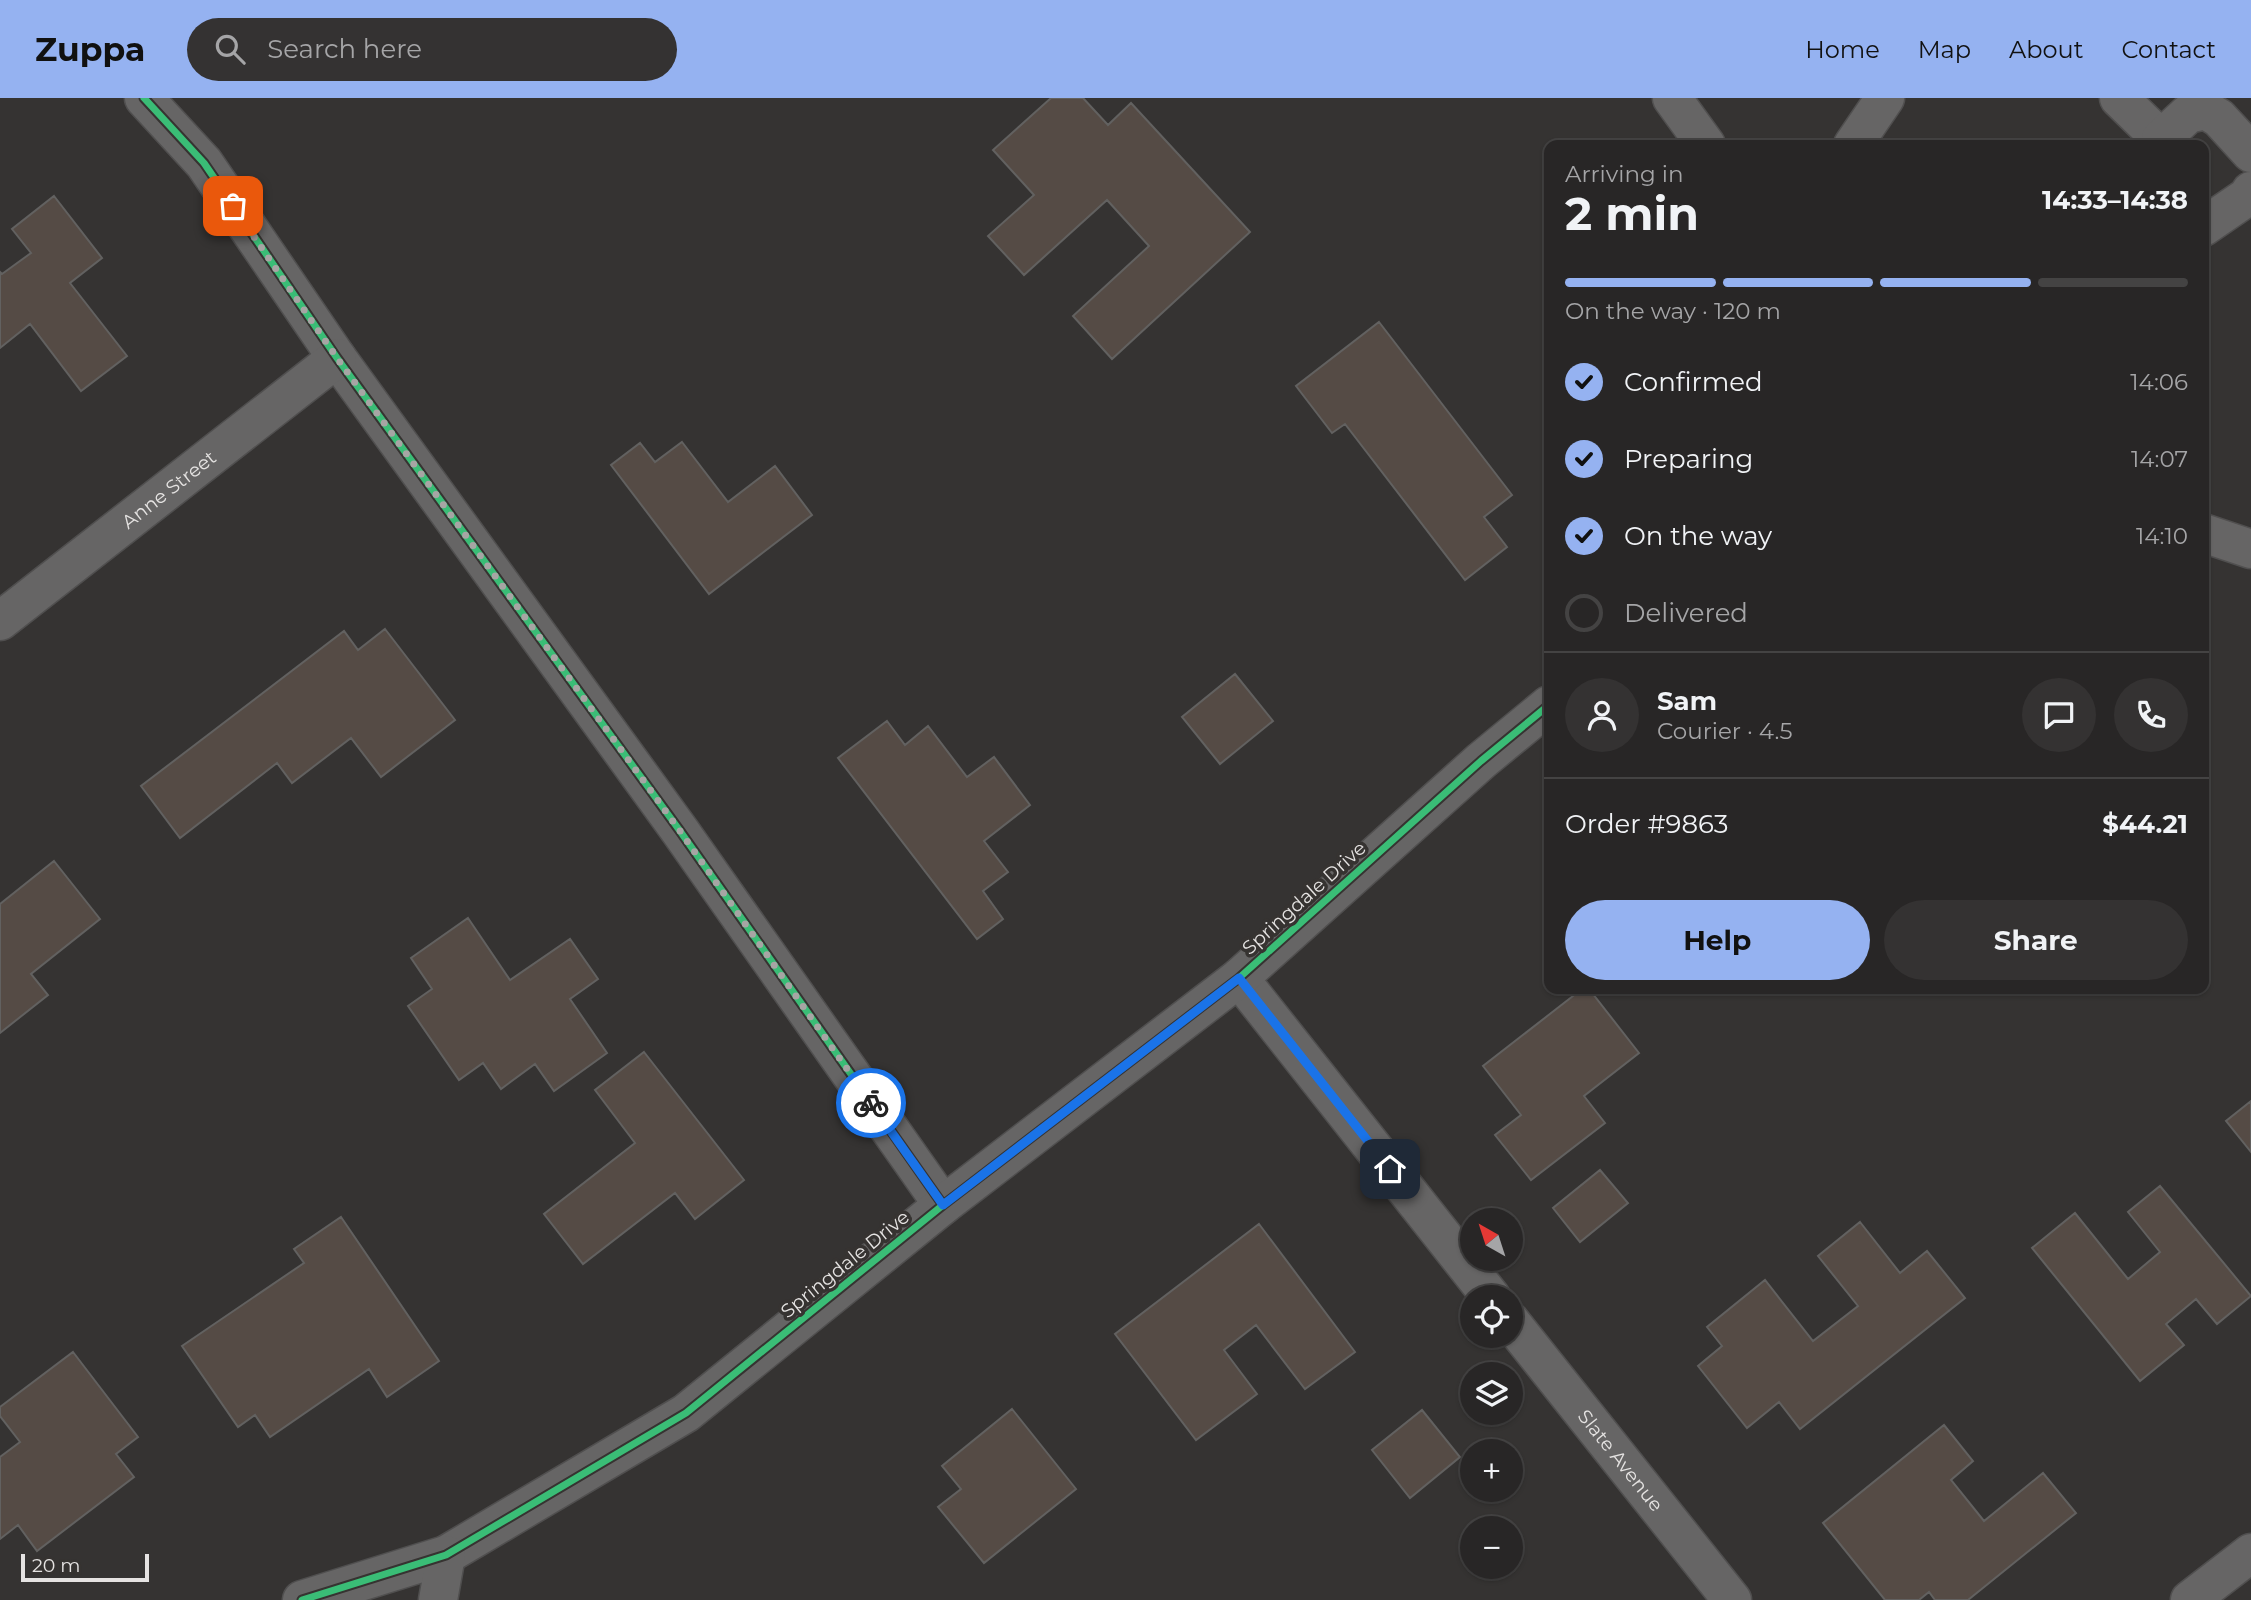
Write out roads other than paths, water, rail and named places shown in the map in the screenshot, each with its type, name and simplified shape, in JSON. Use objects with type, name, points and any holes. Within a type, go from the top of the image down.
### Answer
[{"type":"street","points":[[144,98],[204,163],[337,358],[680,831],[943,1205]]},
{"type":"street","points":[[1672,98],[1702,140]]},
{"type":"street","points":[[1856,140],[1885,98]]},
{"type":"street","points":[[2119,98],[2160,140]]},
{"type":"street","points":[[2164,140],[2188,114],[2206,110],[2219,118],[2251,153]]},
{"type":"street","points":[[2209,223],[2247,197],[2251,191]]},
{"type":"street","name":"Anne Street","points":[[0,621],[337,358]]},
{"type":"street","points":[[2209,535],[2251,550]]},
{"type":"street","name":"Springdale Drive","points":[[302,1600],[446,1555],[686,1413],[943,1205],[1239,978],[1480,761],[1544,709]]},
{"type":"street","points":[[1239,978],[1482,1285]]},
{"type":"street","name":"Slate Avenue","points":[[1523,1337],[1732,1600]]},
{"type":"street","points":[[2190,1600],[2251,1553]]},
{"type":"street","points":[[438,1600],[446,1555]]}]
